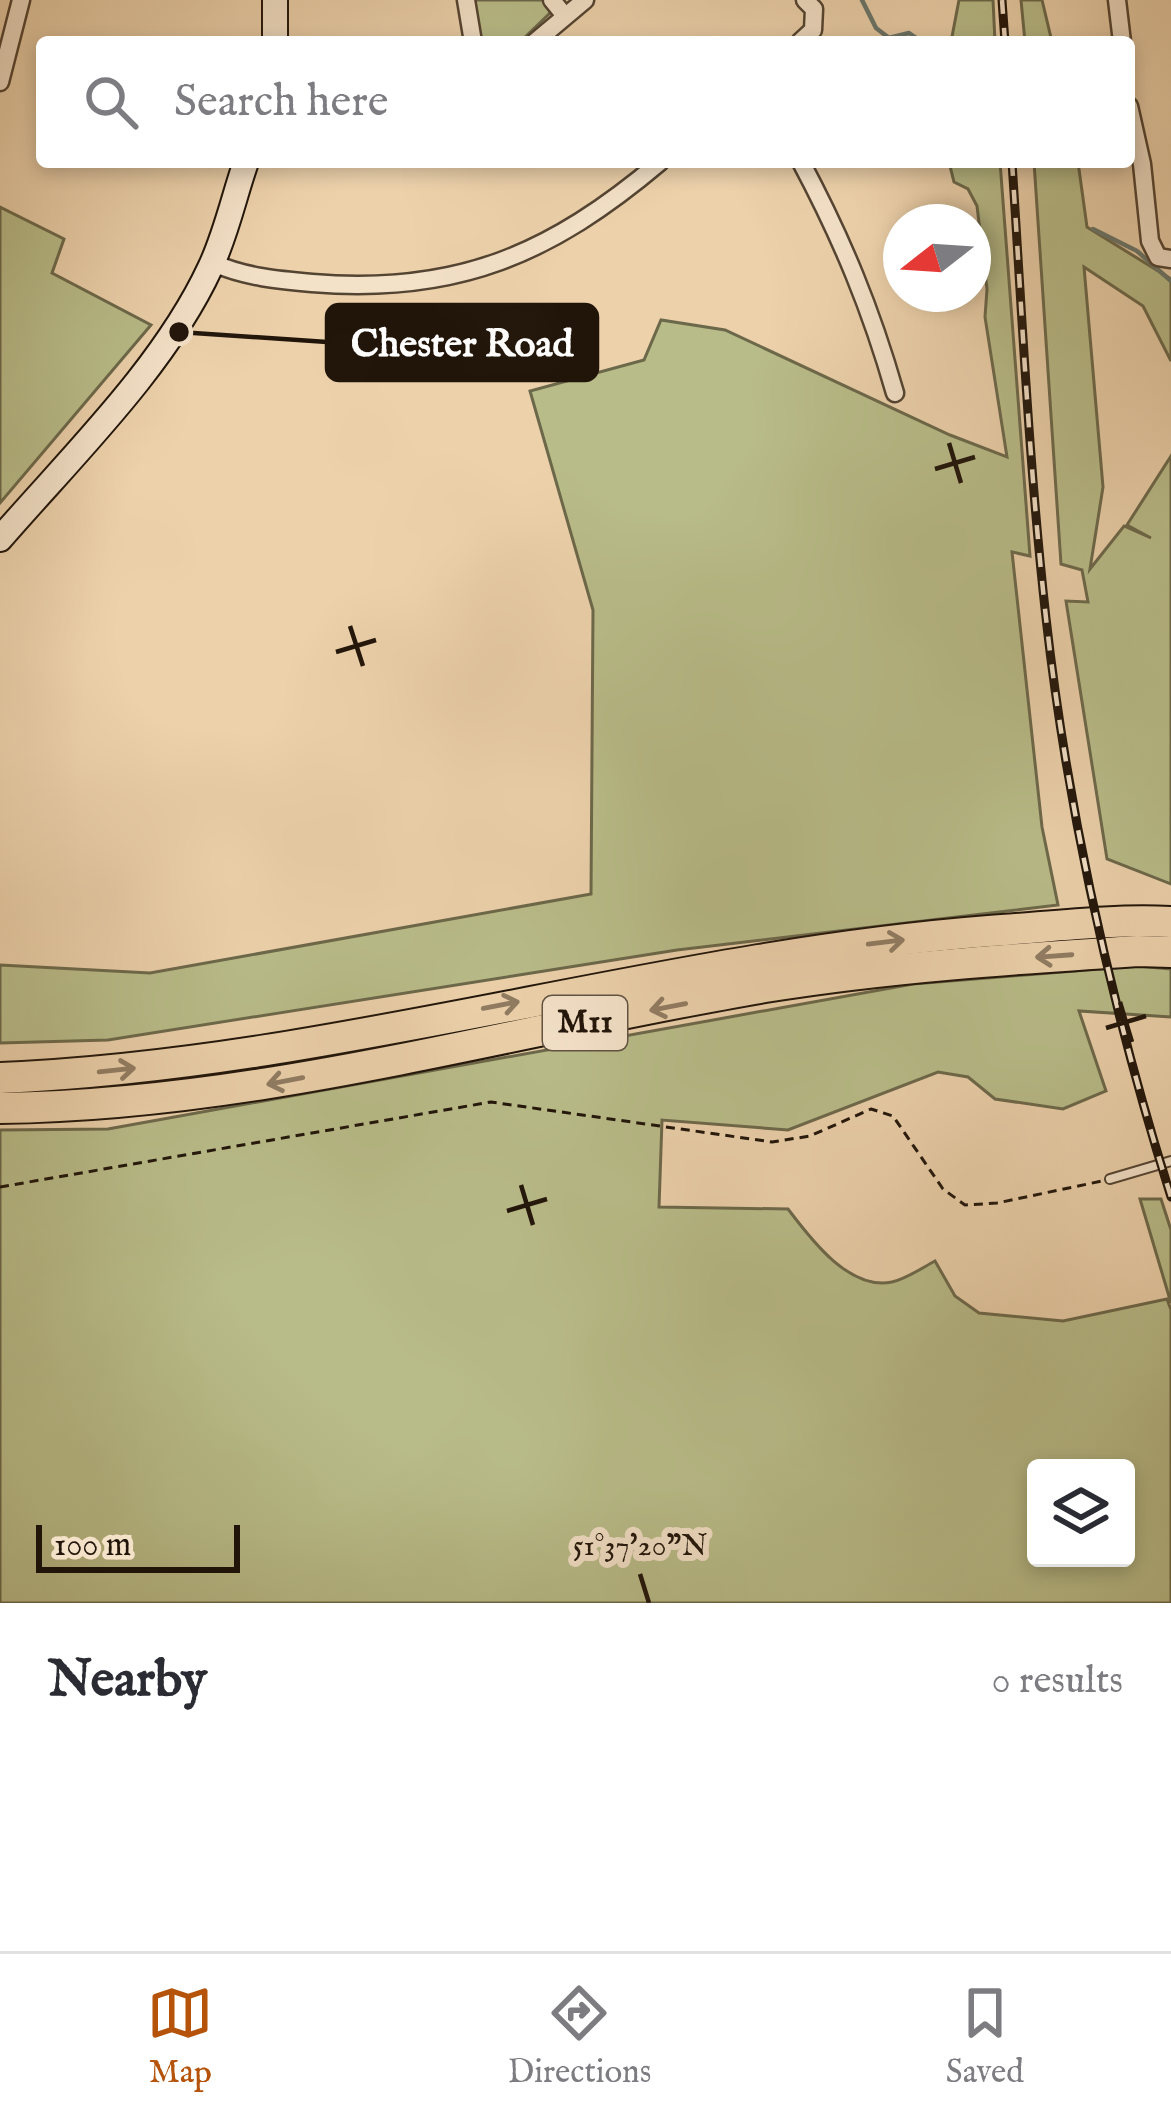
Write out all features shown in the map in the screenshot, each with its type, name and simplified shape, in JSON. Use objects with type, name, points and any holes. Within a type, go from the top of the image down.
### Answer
[{"type":"highway","name":"M11","points":[[0,1078],[219,1059],[758,958],[932,936],[1133,920],[1171,922]]},
{"type":"highway","name":"M11","points":[[0,1108],[83,1107],[223,1093],[765,988],[934,964],[1171,952]]},
{"type":"main road","points":[[275,0],[275,36]]},
{"type":"main road","points":[[0,539],[157,356],[213,263],[244,168]]},
{"type":"street","points":[[0,82],[21,0]]},
{"type":"street","points":[[466,0],[472,36]]},
{"type":"street","points":[[552,0],[565,16]]},
{"type":"street","points":[[542,36],[585,0]]},
{"type":"street","points":[[805,0],[814,9],[807,36]]},
{"type":"street","points":[[1117,0],[1121,36]]},
{"type":"street","points":[[1135,133],[1150,241],[1158,257],[1171,259]]},
{"type":"street","points":[[213,263],[236,273],[366,287],[457,275],[526,253],[604,209],[653,168]]},
{"type":"street","points":[[804,168],[840,234],[872,312],[895,393]]},
{"type":"lane","points":[[1110,1179],[1171,1161]]},
{"type":"path","points":[[0,1187],[490,1102],[772,1142],[810,1136],[871,1109],[892,1116],[943,1189],[965,1205],[998,1203],[1110,1179]]},
{"type":"green space","points":[[468,0],[547,0],[550,13],[526,36],[472,36]]},
{"type":"green space","points":[[959,0],[993,0],[995,36],[952,36]]},
{"type":"green space","points":[[1021,0],[1042,0],[1051,36],[1024,36]]},
{"type":"green space","points":[[950,168],[1000,168],[1030,556],[1012,552],[1042,827],[1058,905],[677,950],[108,1040],[0,1043],[0,965],[150,973],[591,894],[593,610],[530,391],[644,360],[661,320],[725,330],[1007,457],[985,317],[985,312],[991,312],[991,204],[976,204],[968,189],[954,182]]},
{"type":"green space","points":[[1034,168],[1079,168],[1087,227],[1171,279],[1171,361],[1143,306],[1084,267],[1103,487],[1090,569],[1124,526],[1151,538],[1127,525],[1171,456],[1171,884],[1107,859],[1066,601],[1088,602],[1082,570],[1061,564]]},
{"type":"green space","points":[[0,207],[64,239],[52,273],[151,325],[0,503]]},
{"type":"green space","points":[[1137,966],[1171,969],[1171,1017],[1079,1011],[1106,1091],[1063,1109],[995,1099],[968,1077],[938,1072],[788,1130],[662,1120],[659,1207],[788,1209],[846,1271],[876,1283],[892,1282],[935,1261],[955,1296],[979,1313],[1063,1321],[1167,1299],[1171,1310],[1171,1603],[0,1603],[0,1130],[108,1129],[913,984]]},
{"type":"green space","points":[[1140,1199],[1161,1199],[1171,1230],[1171,1303]]},
{"type":"waterway","points":[[862,0],[876,28],[886,36]]},
{"type":"waterway","points":[[897,36],[913,36]]},
{"type":"waterway","points":[[1093,229],[1137,251],[1171,281]]},
{"type":"railway","points":[[1002,0],[1005,36]]},
{"type":"railway","points":[[1012,168],[1026,390],[1055,691],[1111,983],[1171,1197]]},
{"type":"place","name":"Chester Road","points":[[179,332]]}]
